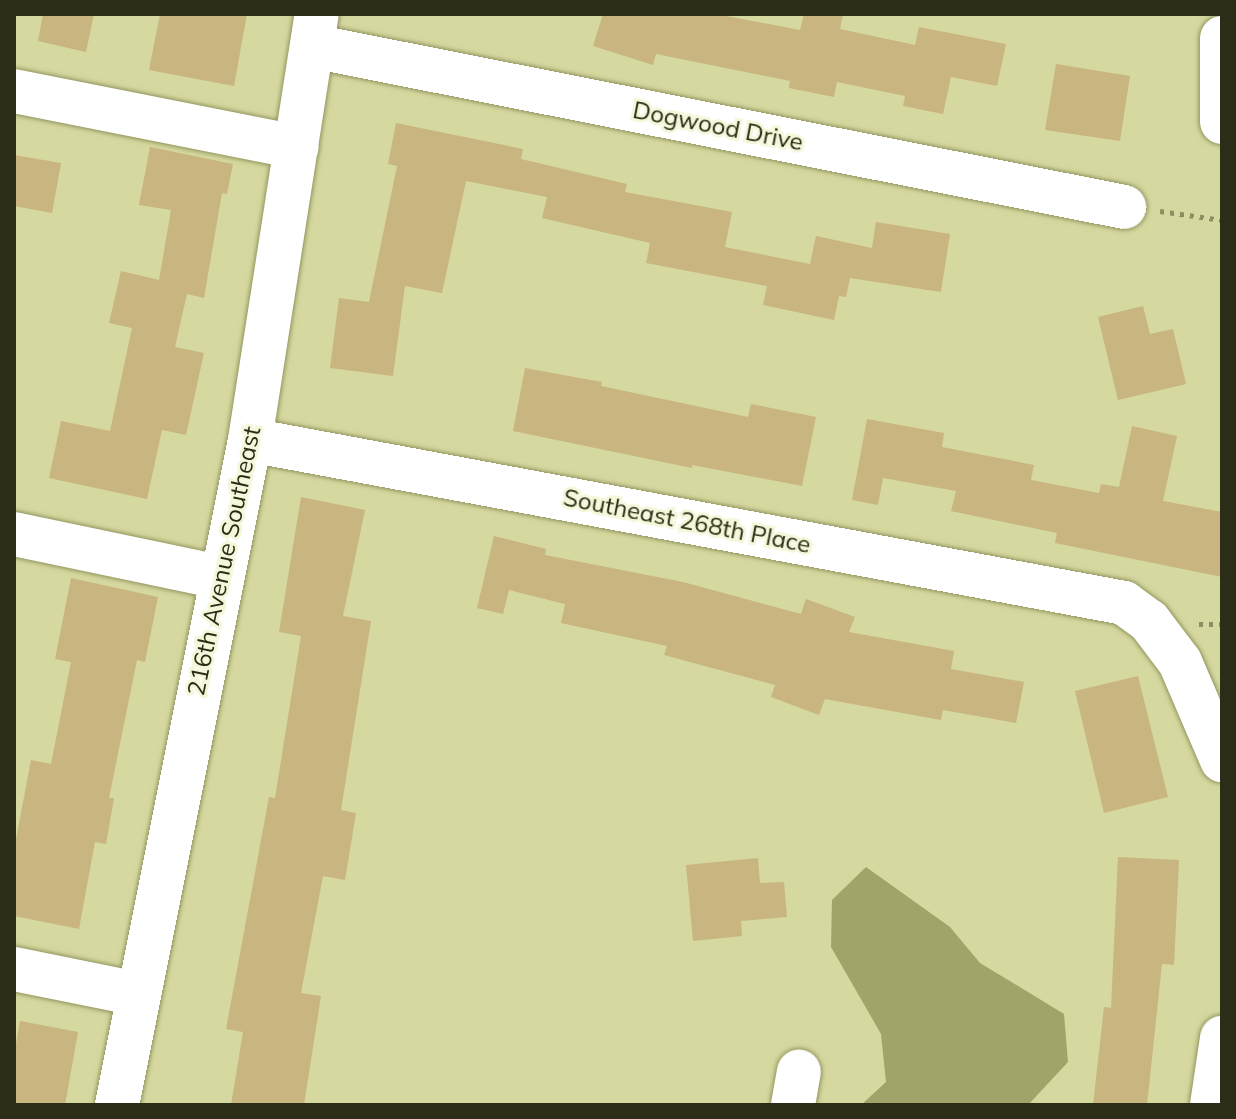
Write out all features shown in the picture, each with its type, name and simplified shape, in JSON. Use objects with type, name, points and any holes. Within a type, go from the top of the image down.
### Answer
[{"type":"street","name":"216th Avenue Southeast","points":[[117,1105],[220,577],[250,440],[314,30]]},
{"type":"street","name":"Dogwood Drive","points":[[314,30],[1124,207]]},
{"type":"street","points":[[1222,38],[1222,122]]},
{"type":"street","points":[[14,91],[296,147]]},
{"type":"street","name":"Southeast 268th Place","points":[[250,440],[1124,603],[1149,621],[1180,662],[1222,760]]},
{"type":"street","points":[[14,534],[220,577]]},
{"type":"street","points":[[14,969],[138,994]]},
{"type":"street","points":[[1212,1105],[1222,1038]]},
{"type":"path","points":[[1124,207],[1222,220]]},
{"type":"green space","points":[[866,867],[950,927],[980,963],[1064,1014],[1068,1062],[1028,1105],[861,1105],[886,1082],[881,1034],[831,947],[832,900]]},
{"type":"building","points":[[43,14],[94,14],[86,52],[38,41]]},
{"type":"building","points":[[160,14],[247,14],[234,86],[149,70]]},
{"type":"building","points":[[603,14],[716,14],[800,30],[804,14],[843,14],[840,29],[915,45],[919,27],[1006,44],[997,86],[951,77],[943,114],[903,106],[905,96],[837,82],[834,97],[789,88],[790,81],[656,54],[653,65],[593,46]]},
{"type":"building","points":[[1056,64],[1130,76],[1120,141],[1045,130]]},
{"type":"building","points":[[396,123],[523,149],[521,159],[627,184],[625,192],[732,212],[725,247],[810,264],[816,236],[872,248],[876,222],[950,234],[941,292],[850,278],[846,297],[839,296],[834,320],[763,305],[767,286],[646,263],[650,243],[542,218],[547,197],[466,181],[442,293],[405,286],[393,376],[330,368],[339,298],[369,302],[397,166],[388,164]]},
{"type":"building","points":[[150,147],[233,164],[227,194],[222,193],[204,298],[187,294],[175,347],[204,353],[186,435],[162,430],[147,499],[49,478],[61,421],[110,431],[132,328],[109,323],[121,271],[159,280],[171,210],[139,205]]},
{"type":"building","points":[[14,155],[61,163],[52,213],[14,206]]},
{"type":"building","points":[[1143,306],[1150,334],[1173,329],[1186,384],[1118,400],[1098,317]]},
{"type":"building","points":[[525,368],[602,382],[601,386],[748,417],[751,404],[816,417],[802,486],[692,465],[692,468],[513,431]]},
{"type":"building","points":[[867,419],[944,433],[942,447],[1034,465],[1031,480],[1099,493],[1101,484],[1119,487],[1132,426],[1177,436],[1163,501],[1222,512],[1222,577],[1055,543],[1057,533],[951,511],[956,491],[883,478],[878,505],[852,500]]},
{"type":"building","points":[[301,497],[365,510],[343,616],[371,621],[341,810],[356,813],[345,880],[323,876],[301,993],[321,996],[304,1105],[231,1105],[243,1032],[226,1029],[269,797],[275,798],[301,636],[279,632]]},
{"type":"building","points":[[494,536],[546,549],[545,555],[683,582],[801,614],[806,599],[855,617],[849,632],[954,651],[951,669],[1024,682],[1016,723],[943,710],[941,720],[825,699],[819,715],[771,697],[775,685],[664,655],[667,646],[561,623],[565,604],[509,590],[503,614],[477,608]]},
{"type":"building","points":[[71,578],[158,597],[145,662],[137,660],[109,798],[114,798],[106,844],[95,842],[79,929],[14,916],[14,850],[31,760],[51,764],[71,662],[55,659]]},
{"type":"building","points":[[1138,676],[1168,797],[1104,813],[1075,691]]},
{"type":"building","points":[[1118,857],[1179,860],[1174,965],[1162,964],[1147,1105],[1093,1105],[1104,1007],[1111,1008]]},
{"type":"building","points":[[758,858],[760,883],[784,882],[787,917],[741,921],[742,936],[693,941],[686,865]]},
{"type":"building","points":[[20,1021],[78,1032],[65,1105],[14,1105],[14,1055]]}]
